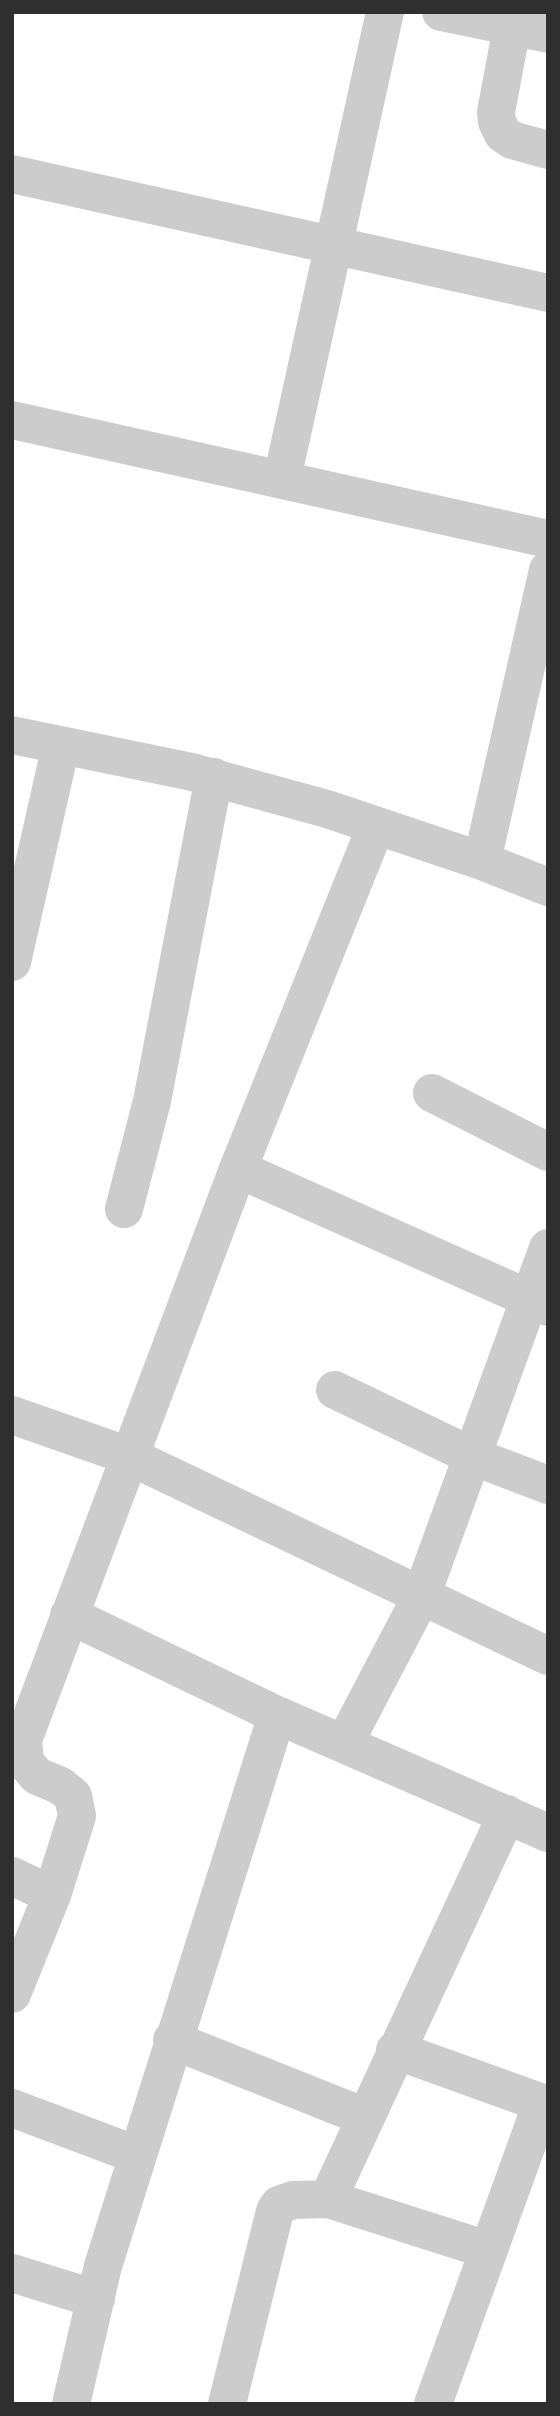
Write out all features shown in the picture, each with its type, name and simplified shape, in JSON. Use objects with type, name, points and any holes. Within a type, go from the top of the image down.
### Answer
[{"type":"street","points":[[282,479],[385,12]]},
{"type":"street","points":[[441,12],[530,31],[496,112],[497,122],[503,134],[512,141],[548,150]]},
{"type":"street","points":[[12,174],[548,293]]},
{"type":"street","points":[[12,420],[548,539]]},
{"type":"street","points":[[482,861],[548,569]]},
{"type":"street","points":[[12,735],[215,777],[482,861],[548,887]]},
{"type":"street","points":[[12,962],[61,745]]},
{"type":"street","points":[[124,1209],[152,1101],[215,777]]},
{"type":"street","points":[[12,1994],[52,1895],[77,1816],[77,1805],[67,1791],[37,1776],[25,1762],[23,1740],[238,1169],[376,826]]},
{"type":"street","points":[[432,1093],[548,1152]]},
{"type":"street","points":[[238,1169],[539,1303]]},
{"type":"street","points":[[344,1744],[421,1597],[472,1456],[539,1303],[548,1248]]},
{"type":"street","points":[[335,1390],[472,1456],[548,1485]]},
{"type":"street","points":[[12,1415],[129,1456],[548,1656]]},
{"type":"street","points":[[69,1615],[276,1715],[548,1833]]},
{"type":"street","points":[[71,2404],[96,2299],[137,2155],[276,1715]]},
{"type":"street","points":[[328,2199],[507,1814]]},
{"type":"street","points":[[12,1876],[52,1895]]},
{"type":"street","points":[[172,2039],[365,2117]]},
{"type":"street","points":[[395,2050],[545,2104],[488,2250],[433,2404]]},
{"type":"street","points":[[12,2108],[137,2155]]},
{"type":"street","points":[[228,2404],[275,2211],[285,2202],[328,2199],[488,2250]]},
{"type":"street","points":[[12,2273],[96,2299]]}]
